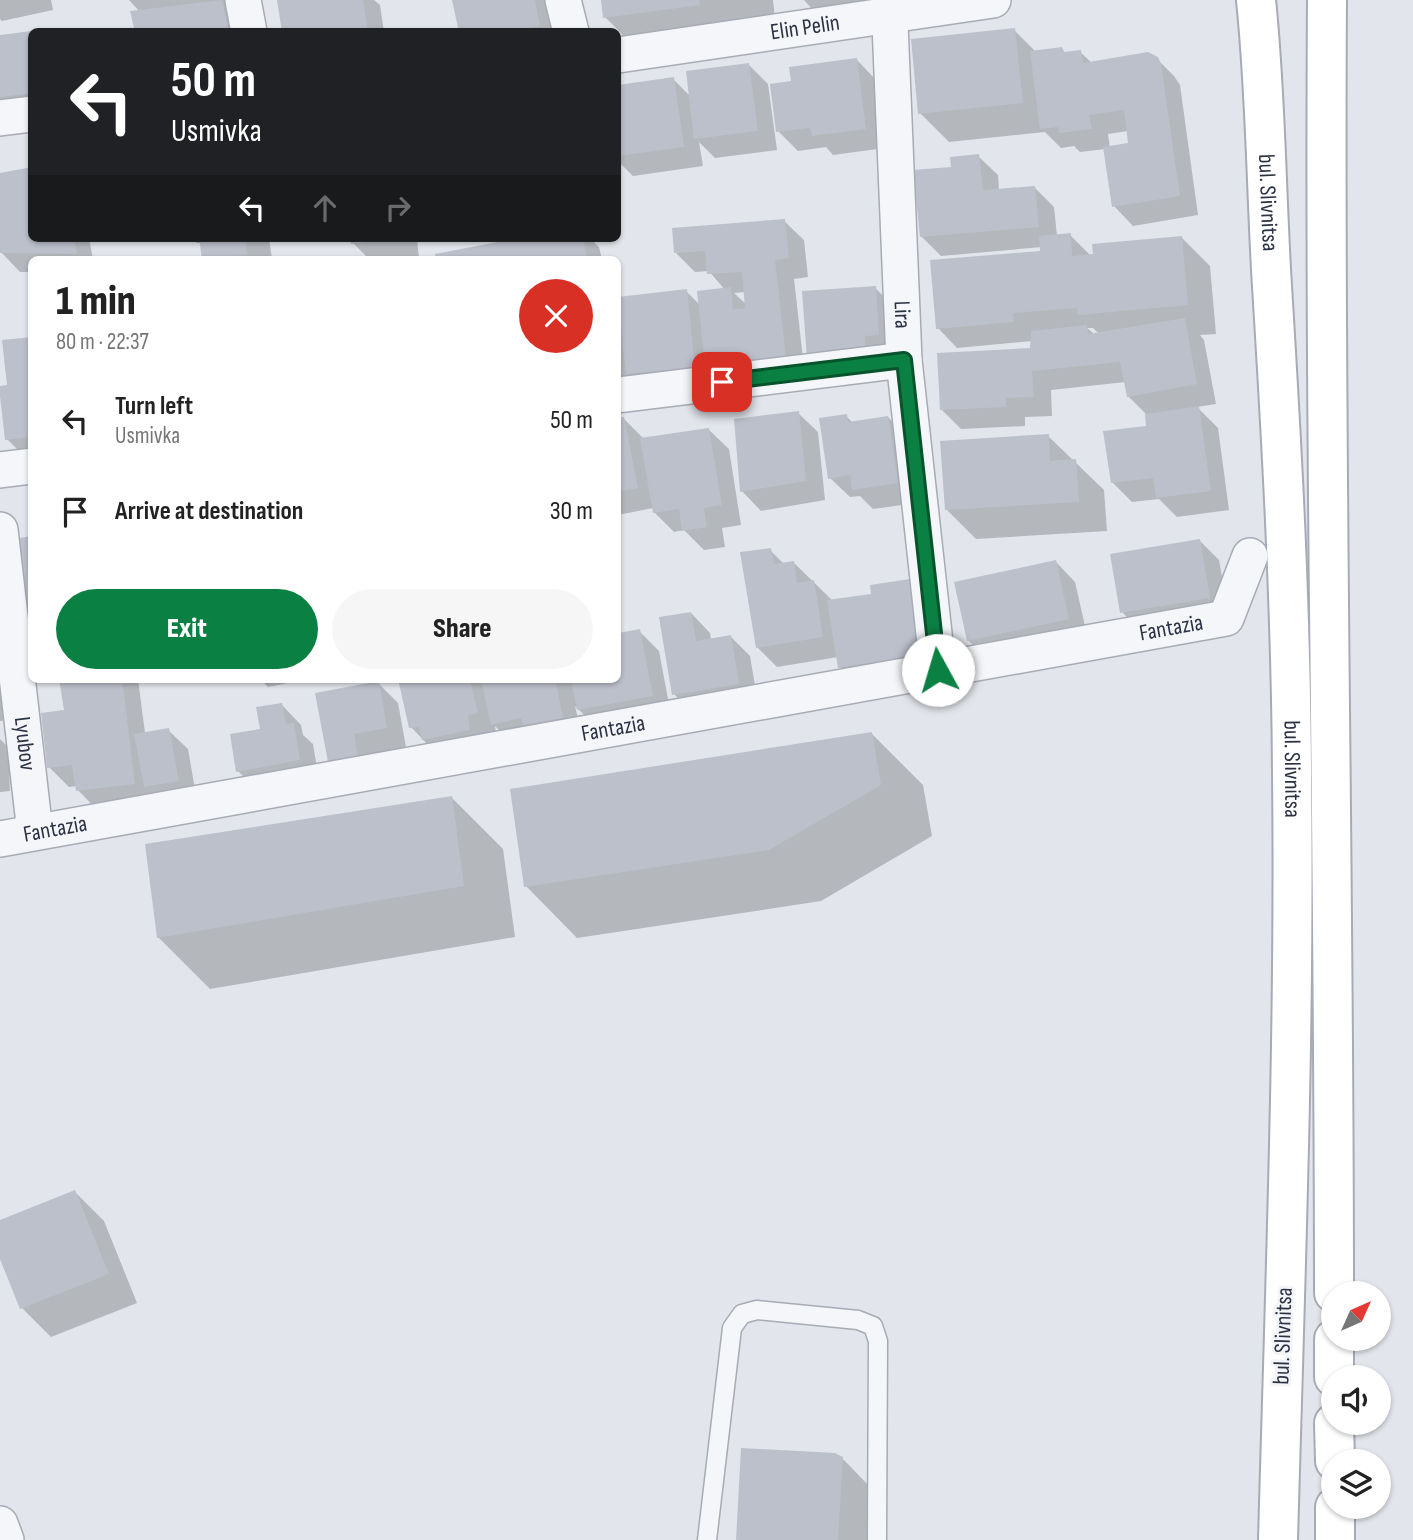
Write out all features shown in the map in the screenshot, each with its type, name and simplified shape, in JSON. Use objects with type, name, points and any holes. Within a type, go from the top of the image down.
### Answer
[{"type":"main road","name":"bul. Slivnitsa","points":[[1256,0],[1264,69],[1270,252],[1287,546],[1292,773],[1293,985],[1278,1540]]},
{"type":"main road","name":"bul. Slivnitsa","points":[[1327,0],[1325,260],[1334,986],[1334,1281]]},
{"type":"main road","points":[[1335,1519],[1335,1540]]},
{"type":"street","points":[[243,0],[248,28]]},
{"type":"street","points":[[563,0],[569,28]]},
{"type":"street","name":"Elin Pelin","points":[[621,54],[890,7],[993,0]]},
{"type":"street","name":"Lira","points":[[890,7],[904,360],[938,670]]},
{"type":"street","points":[[0,118],[28,114]]},
{"type":"street","points":[[621,395],[904,360]]},
{"type":"street","points":[[0,470],[28,466]]},
{"type":"street","name":"Lyubov","points":[[0,530],[35,832]]},
{"type":"street","name":"Fantazia","points":[[0,839],[1226,618],[1250,556]]},
{"type":"street","points":[[0,1524],[6,1540]]},
{"type":"lane","points":[[707,1540],[732,1328],[741,1314],[757,1310],[858,1320],[873,1326],[878,1342],[877,1540]]},
{"type":"building","points":[[222,0],[228,28],[134,28],[130,11]]},
{"type":"building","points":[[277,0],[363,0],[367,28],[281,28]]},
{"type":"building","points":[[452,0],[535,0],[540,26],[531,28],[458,28]]},
{"type":"building","points":[[601,0],[699,0],[700,5],[603,18]]},
{"type":"building","points":[[1015,28],[1023,103],[918,114],[911,39]]},
{"type":"building","points":[[28,32],[28,94],[0,97],[0,35]]},
{"type":"building","points":[[1062,47],[1064,52],[1081,50],[1083,63],[1148,52],[1158,57],[1180,196],[1112,207],[1103,147],[1128,143],[1124,110],[1089,115],[1092,129],[1059,133],[1058,127],[1040,129],[1030,51]]},
{"type":"building","points":[[857,58],[866,129],[812,136],[810,128],[776,132],[770,84],[791,81],[789,67]]},
{"type":"building","points":[[749,63],[758,131],[694,139],[686,71]]},
{"type":"building","points":[[674,77],[684,147],[621,156],[621,85]]},
{"type":"building","points":[[979,154],[983,190],[1035,186],[1039,227],[920,237],[913,170],[951,167],[950,157]]},
{"type":"building","points":[[28,168],[28,242],[75,242],[77,254],[0,253],[0,173]]},
{"type":"building","points":[[785,219],[789,258],[775,260],[787,366],[706,375],[697,291],[731,287],[733,309],[745,308],[742,272],[707,274],[705,251],[674,253],[672,228]]},
{"type":"building","points":[[1071,233],[1072,256],[1093,254],[1092,244],[1182,236],[1188,305],[1078,315],[1077,308],[1013,313],[1014,322],[936,329],[930,260],[1040,251],[1039,236]]},
{"type":"building","points":[[200,242],[245,242],[247,255],[202,256]]},
{"type":"building","points":[[497,242],[584,242],[586,256],[435,256]]},
{"type":"building","points":[[876,286],[879,335],[865,336],[866,354],[807,359],[802,291]]},
{"type":"building","points":[[687,289],[695,367],[626,374],[621,297]]},
{"type":"building","points":[[1185,318],[1197,384],[1127,397],[1120,362],[1032,371],[1034,397],[1006,398],[1006,407],[940,410],[937,353],[1030,348],[1031,331],[1087,325],[1088,334]]},
{"type":"building","points":[[28,337],[28,437],[5,440],[0,396],[0,386],[7,385],[2,340]]},
{"type":"building","points":[[1199,406],[1211,491],[1156,498],[1153,478],[1111,483],[1103,431],[1146,426],[1145,414]]},
{"type":"building","points":[[799,411],[806,481],[740,492],[734,419]]},
{"type":"building","points":[[847,414],[848,422],[888,416],[898,483],[852,490],[850,475],[828,479],[819,418]]},
{"type":"building","points":[[624,417],[638,488],[621,491],[621,418]]},
{"type":"building","points":[[709,428],[722,505],[704,508],[707,527],[682,531],[679,509],[653,513],[640,438]]},
{"type":"building","points":[[1049,434],[1050,461],[1076,459],[1079,502],[945,510],[940,441]]},
{"type":"building","points":[[28,537],[27,629],[14,539]]},
{"type":"building","points":[[1200,539],[1210,598],[1120,613],[1110,554]]},
{"type":"building","points":[[771,548],[774,564],[794,561],[797,583],[814,580],[823,637],[756,648],[740,552]]},
{"type":"building","points":[[1056,560],[1069,619],[967,641],[954,582]]},
{"type":"building","points":[[910,579],[922,654],[838,668],[827,600],[871,594],[870,585]]},
{"type":"building","points":[[691,612],[696,641],[731,635],[739,684],[672,695],[659,617]]},
{"type":"building","points":[[640,629],[653,696],[577,710],[572,683],[621,683],[621,632]]},
{"type":"building","points":[[60,683],[122,683],[135,784],[76,791],[72,765],[47,768],[41,713],[64,710]]},
{"type":"building","points":[[379,683],[387,728],[354,734],[358,756],[328,762],[315,693]]},
{"type":"building","points":[[399,683],[471,683],[478,713],[468,715],[470,730],[422,740],[419,727],[409,728]]},
{"type":"building","points":[[482,683],[556,683],[565,726],[525,734],[521,718],[491,725]]},
{"type":"building","points":[[282,703],[286,724],[294,723],[300,760],[236,772],[230,734],[260,729],[256,707]]},
{"type":"building","points":[[169,728],[179,781],[144,787],[134,734]]},
{"type":"building","points":[[872,732],[881,785],[769,850],[524,887],[510,789]]},
{"type":"building","points":[[452,796],[464,886],[157,938],[145,844]]},
{"type":"building","points":[[75,1190],[109,1274],[20,1309],[0,1259],[0,1220]]},
{"type":"building","points":[[741,1448],[835,1453],[843,1457],[838,1540],[736,1540]]},
{"type":"route","points":[[722,382],[904,360],[938,670]]}]
